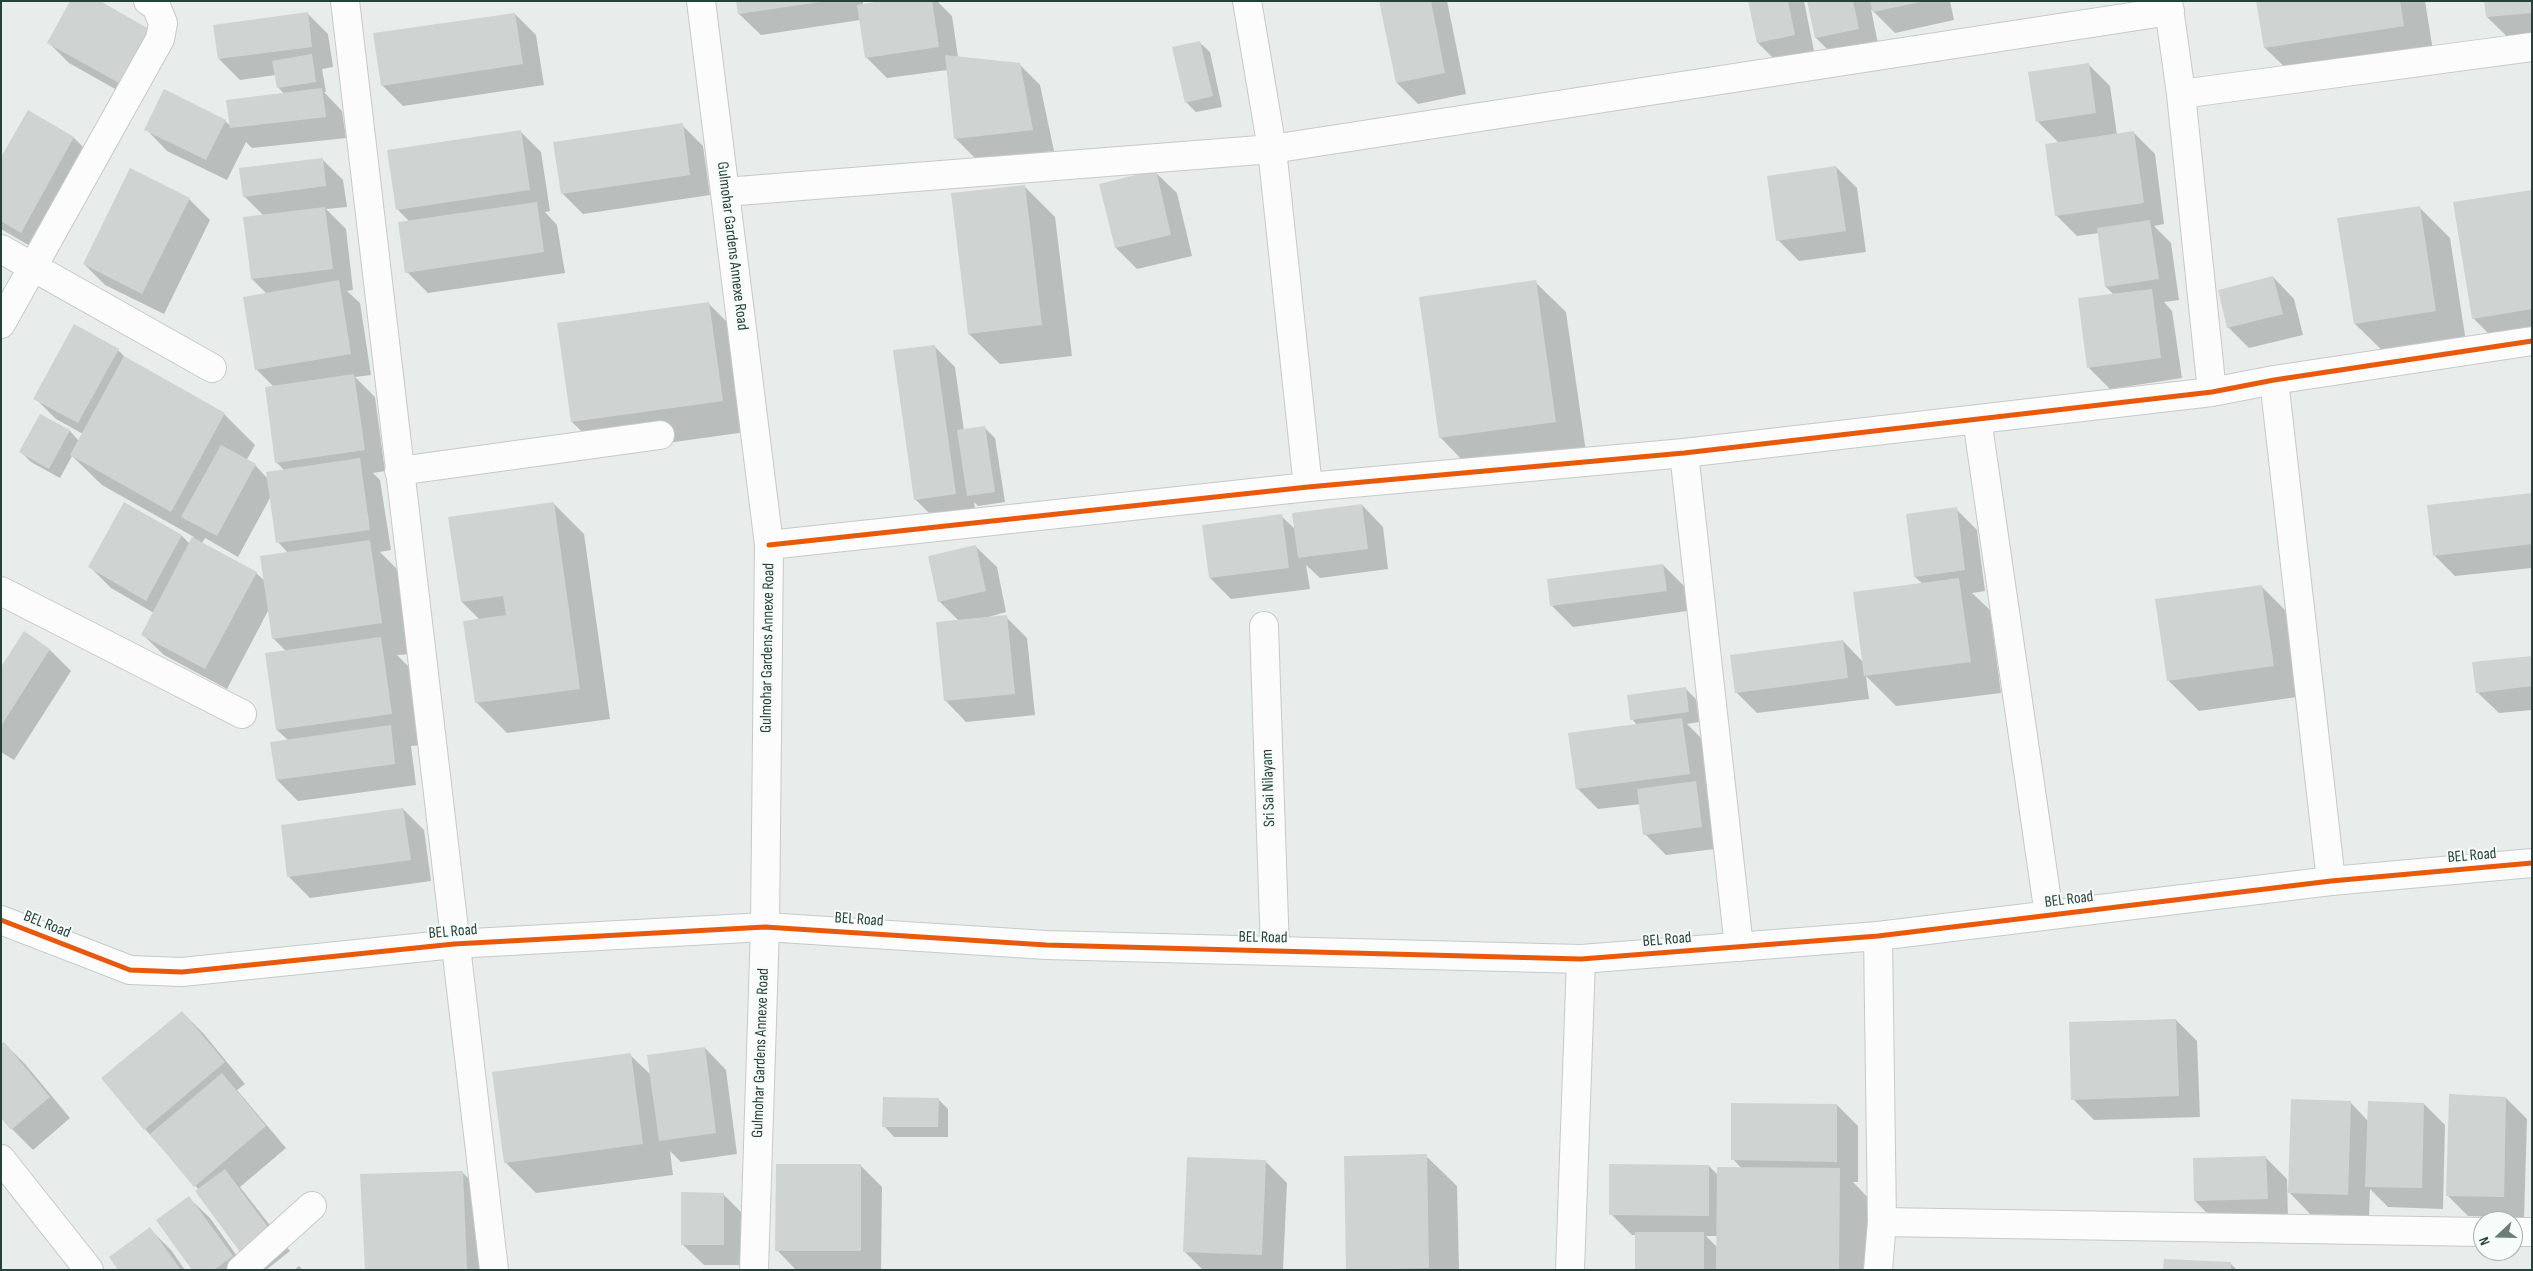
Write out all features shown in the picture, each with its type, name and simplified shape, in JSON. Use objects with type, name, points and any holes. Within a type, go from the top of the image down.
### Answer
[{"type":"street","points":[[1,324],[160,39],[163,22],[156,6],[148,1]]},
{"type":"street","points":[[344,1],[494,1270]]},
{"type":"street","name":"Gulmohar Gardens Annexe Road","points":[[701,1],[770,545],[766,927],[754,1270]]},
{"type":"street","points":[[1247,1],[1272,150],[1308,487]]},
{"type":"street","points":[[725,192],[1272,150],[2169,6],[2182,94],[2212,392]]},
{"type":"street","points":[[2182,94],[2532,47]]},
{"type":"street","points":[[1,250],[212,368]]},
{"type":"street","points":[[770,545],[1308,487],[1684,452],[2212,392],[2274,380],[2532,341]]},
{"type":"street","points":[[2274,380],[2330,881]]},
{"type":"street","points":[[1977,419],[2049,915]]},
{"type":"street","points":[[399,471],[660,435]]},
{"type":"street","points":[[1684,452],[1739,947]]},
{"type":"street","points":[[1,591],[242,714]]},
{"type":"street","name":"Sri Sai Nilayam","points":[[1264,626],[1275,951]]},
{"type":"street","name":"BEL Road","points":[[1,920],[130,970],[182,972],[454,944],[766,927],[1046,945],[1581,959],[1878,936],[2330,881],[2532,863]]},
{"type":"street","points":[[1878,936],[1882,1222],[1878,1270]]},
{"type":"street","points":[[1570,1270],[1581,959]]},
{"type":"street","points":[[1,1159],[89,1270]]},
{"type":"street","points":[[241,1270],[312,1206]]},
{"type":"street","points":[[1882,1222],[2473,1232]]},
{"type":"building","points":[[70,1],[100,1],[149,29],[119,83],[47,43]]},
{"type":"building","points":[[736,1],[820,1],[820,2],[738,14]]},
{"type":"building","points":[[880,1],[932,1],[939,47],[865,58],[857,5]]},
{"type":"building","points":[[1379,1],[1431,1],[1445,73],[1396,83]]},
{"type":"building","points":[[1748,1],[1788,1],[1795,35],[1757,43]]},
{"type":"building","points":[[1807,1],[1853,1],[1859,29],[1815,38]]},
{"type":"building","points":[[1870,1],[1920,1],[1920,2],[1873,12]]},
{"type":"building","points":[[2256,1],[2400,1],[2404,26],[2264,48]]},
{"type":"building","points":[[2484,1],[2532,1],[2532,13],[2486,17]]},
{"type":"building","points":[[308,12],[312,47],[218,59],[213,25]]},
{"type":"building","points":[[515,13],[523,64],[381,86],[373,33]]},
{"type":"building","points":[[1200,41],[1213,96],[1185,103],[1172,47]]},
{"type":"building","points":[[312,54],[316,82],[277,88],[272,61]]},
{"type":"building","points":[[945,55],[1020,63],[1033,130],[954,139]]},
{"type":"building","points":[[2089,63],[2096,113],[2036,122],[2028,72]]},
{"type":"building","points":[[322,88],[326,117],[230,128],[226,100]]},
{"type":"building","points":[[164,89],[226,120],[206,160],[144,130]]},
{"type":"building","points":[[28,110],[74,137],[21,233],[1,221],[1,157]]},
{"type":"building","points":[[683,123],[690,175],[561,194],[553,142]]},
{"type":"building","points":[[521,130],[530,190],[396,210],[387,150]]},
{"type":"building","points":[[2134,131],[2144,203],[2055,216],[2045,144]]},
{"type":"building","points":[[323,158],[326,186],[243,197],[239,168]]},
{"type":"building","points":[[1836,166],[1846,231],[1776,241],[1767,176]]},
{"type":"building","points":[[130,168],[190,198],[142,294],[83,264]]},
{"type":"building","points":[[1156,170],[1171,235],[1115,248],[1099,184]]},
{"type":"building","points":[[1025,185],[1042,325],[968,334],[951,193]]},
{"type":"building","points":[[2532,190],[2532,309],[2472,319],[2453,202]]},
{"type":"building","points":[[537,202],[544,252],[405,273],[398,222]]},
{"type":"building","points":[[2420,206],[2436,311],[2354,324],[2337,218]]},
{"type":"building","points":[[325,207],[333,269],[251,279],[243,217]]},
{"type":"building","points":[[2150,220],[2159,279],[2105,287],[2097,228]]},
{"type":"building","points":[[2273,276],[2283,314],[2227,328],[2218,290]]},
{"type":"building","points":[[339,280],[351,354],[255,370],[243,297]]},
{"type":"building","points":[[1536,280],[1556,422],[1439,438],[1419,297]]},
{"type":"building","points":[[2152,289],[2161,358],[2087,368],[2078,298]]},
{"type":"building","points":[[709,302],[723,401],[571,422],[557,323]]},
{"type":"building","points":[[74,324],[119,349],[78,423],[33,399]]},
{"type":"building","points":[[935,345],[956,494],[914,500],[893,350]]},
{"type":"building","points":[[124,356],[225,413],[171,512],[70,455]]},
{"type":"building","points":[[354,374],[365,450],[275,463],[265,387]]},
{"type":"building","points":[[40,414],[70,430],[49,469],[19,452]]},
{"type":"building","points":[[985,426],[995,492],[967,496],[957,430]]},
{"type":"building","points":[[221,445],[256,464],[217,536],[181,517]]},
{"type":"building","points":[[360,458],[370,530],[276,543],[266,472]]},
{"type":"building","points":[[2532,493],[2532,544],[2433,556],[2427,505]]},
{"type":"building","points":[[124,502],[182,535],[146,601],[88,567]]},
{"type":"building","points":[[554,502],[580,689],[475,703],[463,621],[506,615],[503,596],[461,602],[448,517]]},
{"type":"building","points":[[1362,504],[1368,549],[1298,558],[1292,513]]},
{"type":"building","points":[[1957,507],[1965,570],[1914,577],[1906,514]]},
{"type":"building","points":[[1282,514],[1289,568],[1209,578],[1202,525]]},
{"type":"building","points":[[192,537],[257,572],[205,669],[141,635]]},
{"type":"building","points":[[370,540],[382,623],[272,639],[260,556]]},
{"type":"building","points":[[976,545],[986,591],[938,602],[928,556]]},
{"type":"building","points":[[1663,564],[1667,591],[1550,606],[1547,579]]},
{"type":"building","points":[[1959,578],[1971,662],[1864,676],[1853,592]]},
{"type":"building","points":[[2262,585],[2274,666],[2167,681],[2155,599]]},
{"type":"building","points":[[1007,615],[1015,694],[944,701],[936,622]]},
{"type":"building","points":[[24,631],[50,649],[1,726],[1,667]]},
{"type":"building","points":[[381,637],[392,714],[276,730],[265,653]]},
{"type":"building","points":[[1843,640],[1848,678],[1735,693],[1730,655]]},
{"type":"building","points":[[2532,656],[2532,686],[2476,693],[2472,662]]},
{"type":"building","points":[[1686,687],[1689,712],[1630,720],[1627,695]]},
{"type":"building","points":[[1682,718],[1690,774],[1576,789],[1568,733]]},
{"type":"building","points":[[391,725],[395,764],[276,780],[270,742]]},
{"type":"building","points":[[1696,781],[1702,827],[1643,835],[1637,789]]},
{"type":"building","points":[[403,808],[411,860],[287,877],[281,825]]},
{"type":"building","points":[[182,1011],[225,1062],[144,1130],[101,1078]]},
{"type":"building","points":[[2176,1019],[2179,1096],[2071,1100],[2069,1022]]},
{"type":"building","points":[[4,1042],[50,1097],[11,1130],[1,1118],[1,1044]]},
{"type":"building","points":[[705,1047],[716,1133],[659,1141],[647,1055]]},
{"type":"building","points":[[631,1053],[643,1144],[504,1163],[492,1072]]},
{"type":"building","points":[[222,1073],[266,1126],[194,1187],[150,1134]]},
{"type":"building","points":[[2449,1094],[2506,1097],[2504,1197],[2446,1196]]},
{"type":"building","points":[[883,1097],[939,1098],[938,1127],[882,1127]]},
{"type":"building","points":[[2291,1099],[2351,1101],[2348,1195],[2288,1193]]},
{"type":"building","points":[[2368,1101],[2424,1103],[2422,1188],[2365,1187]]},
{"type":"building","points":[[1731,1103],[1837,1104],[1837,1162],[1731,1160]]},
{"type":"building","points":[[1427,1154],[1429,1268],[1346,1270],[1344,1156]]},
{"type":"building","points":[[2266,1156],[2268,1199],[2194,1201],[2193,1158]]},
{"type":"building","points":[[1187,1157],[1266,1160],[1262,1255],[1183,1252]]},
{"type":"building","points":[[776,1164],[861,1164],[861,1251],[775,1251]]},
{"type":"building","points":[[1609,1164],[1709,1165],[1709,1216],[1609,1215]]},
{"type":"building","points":[[1717,1167],[1840,1168],[1839,1270],[1716,1270]]},
{"type":"building","points":[[225,1169],[270,1230],[240,1252],[195,1191]]},
{"type":"building","points":[[463,1171],[467,1270],[365,1270],[360,1174]]},
{"type":"building","points":[[681,1192],[724,1193],[724,1245],[681,1245]]},
{"type":"building","points":[[189,1196],[233,1256],[214,1270],[192,1270],[156,1220]]},
{"type":"building","points":[[150,1227],[181,1270],[118,1270],[109,1257]]},
{"type":"building","points":[[1635,1232],[1704,1232],[1704,1270],[1635,1270]]},
{"type":"building","points":[[2164,1259],[2231,1262],[2231,1270],[2163,1270]]},
{"type":"cycle path","points":[[769,545],[1308,487],[1684,453],[2212,392],[2274,380],[2532,341]]},
{"type":"cycle path","points":[[1,920],[130,970],[182,972],[454,944],[765,927],[1046,945],[1581,959],[1878,936],[2331,881],[2532,863]]}]
